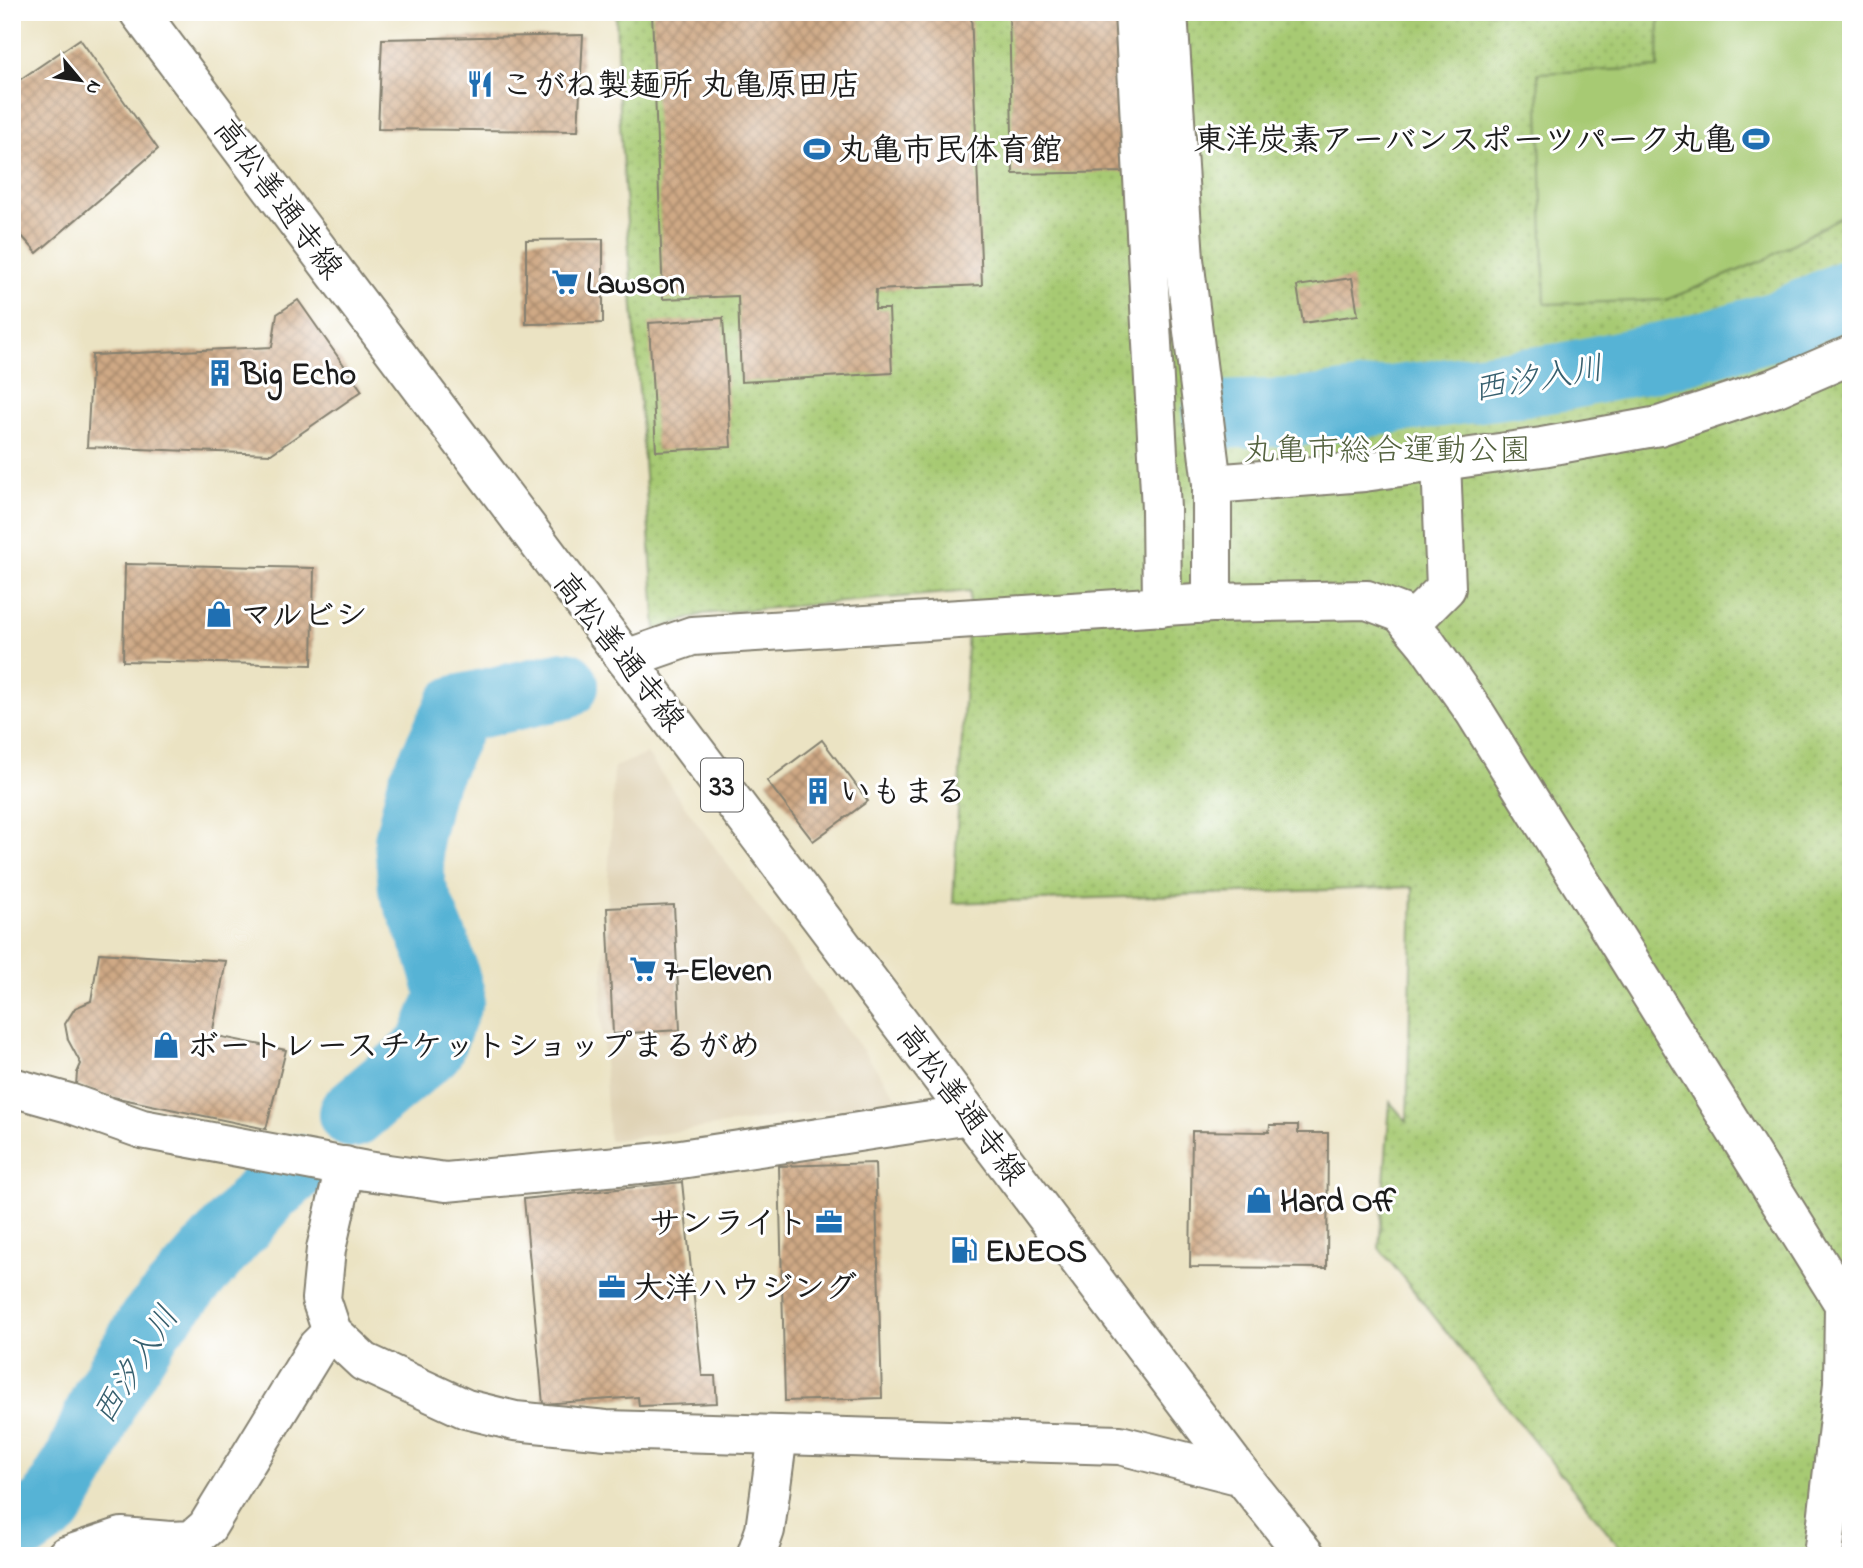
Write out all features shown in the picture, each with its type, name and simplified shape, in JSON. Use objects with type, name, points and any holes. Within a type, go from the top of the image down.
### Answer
[{"type":"street","name":"高松善通寺線","points":[[139,12],[1242,1476],[1306,1556]]},
{"type":"street","points":[[1134,12],[1161,509],[1162,607]]},
{"type":"street","points":[[1168,12],[1184,259],[1212,484],[1212,603]]},
{"type":"street","points":[[1212,484],[1364,472],[1659,426],[1777,387],[1851,355]]},
{"type":"street","points":[[1410,624],[1446,588],[1441,461]]},
{"type":"street","points":[[626,659],[692,636],[948,618],[1212,603],[1367,600],[1401,613],[1474,711],[1847,1302],[1843,1384],[1823,1556]]},
{"type":"street","points":[[12,1087],[69,1103],[142,1129],[446,1182],[661,1162],[970,1115]]},
{"type":"street","points":[[345,1166],[326,1249],[321,1299],[332,1332],[365,1362],[466,1409],[515,1421],[606,1430],[1120,1445],[1242,1476]]},
{"type":"street","points":[[66,1556],[122,1537],[191,1540],[207,1527],[317,1348],[332,1332]]},
{"type":"street","points":[[756,1556],[765,1530],[778,1435]]},
{"type":"shaded area","points":[[647,754],[899,1100],[609,1141],[601,1015],[614,767]]},
{"type":"green space","name":"丸亀市総合運動公園","points":[[616,12],[1851,12],[1851,1556],[1627,1556],[1379,1248],[1390,1102],[1407,1122],[1413,887],[953,903],[970,591],[703,614],[656,630],[619,111]]},
{"type":"green space","name":"東洋炭素アーバンスポーツパーク丸亀","points":[[1659,12],[1851,12],[1851,211],[1764,260],[1666,300],[1545,304],[1538,73],[1658,68]]},
{"type":"building","name":"丸亀市民体育館","points":[[652,12],[971,12],[982,285],[876,290],[875,309],[889,309],[892,373],[741,382],[738,296],[663,299]]},
{"type":"building","points":[[1009,12],[1119,12],[1126,172],[1013,174]]},
{"type":"building","name":"こがね製麺所 丸亀原田店","points":[[583,35],[578,131],[378,129],[382,39]]},
{"type":"building","points":[[80,39],[158,149],[37,253],[12,225],[12,85]]},
{"type":"building","name":"Lawson","points":[[603,239],[603,323],[526,324],[526,240]]},
{"type":"building","points":[[1352,278],[1358,315],[1303,323],[1297,286]]},
{"type":"building","name":"Big Echo","points":[[298,300],[362,391],[271,454],[87,447],[92,355],[272,347],[277,314]]},
{"type":"building","points":[[723,318],[731,447],[656,451],[649,323]]},
{"type":"building","name":"マルビシ","points":[[125,564],[314,568],[312,665],[123,661]]},
{"type":"building","name":"いもまる","points":[[822,740],[868,801],[813,841],[767,781]]},
{"type":"building","name":"7-Eleven","points":[[674,905],[680,1030],[613,1034],[607,908]]},
{"type":"building","name":"ボートレースチケットショップまるがめ","points":[[99,953],[226,961],[212,1035],[286,1050],[266,1129],[108,1096],[76,1085],[81,1064],[68,1040],[65,1024],[75,1008],[91,1001]]},
{"type":"building","name":"Hard Off","points":[[1270,1125],[1298,1125],[1298,1133],[1328,1133],[1327,1268],[1190,1267],[1192,1131],[1269,1132]]},
{"type":"building","points":[[875,1163],[882,1398],[785,1401],[779,1166]]},
{"type":"building","name":"大洋ハウジング","points":[[682,1182],[702,1376],[715,1376],[717,1403],[639,1406],[638,1397],[543,1404],[524,1199]]},
{"type":"waterway","name":"西汐入川","points":[[1216,415],[1300,412],[1562,377],[1676,353],[1777,325],[1851,292]]},
{"type":"waterway","name":"西汐入川","points":[[352,1114],[430,1048],[451,995],[438,951],[412,888],[408,841],[421,786],[458,709],[565,685]]},
{"type":"waterway","name":"西汐入川","points":[[12,1534],[51,1507],[80,1457],[105,1398],[151,1323],[269,1191],[295,1168]]},
{"type":"place","name":"こがね製麺所 丸亀原田店","points":[[480,84]]},
{"type":"place","name":"東洋炭素アーバンスポーツパーク丸亀","points":[[1756,139]]},
{"type":"place","name":"丸亀市民体育館","points":[[817,149]]},
{"type":"place","name":"Lawson","points":[[565,282]]},
{"type":"place","name":"Big Echo","points":[[220,373]]},
{"type":"place","name":"マルビシ","points":[[219,614]]},
{"type":"place","name":"いもまる","points":[[818,791]]},
{"type":"place","name":"7-Eleven","points":[[643,969]]},
{"type":"place","name":"ボートレースチケットショップまるがめ","points":[[166,1045]]},
{"type":"place","name":"Hard Off","points":[[1259,1200]]},
{"type":"place","name":"サンライト","points":[[829,1222]]},
{"type":"place","name":"ENEOS","points":[[964,1250]]},
{"type":"place","name":"大洋ハウジング","points":[[612,1287]]}]
